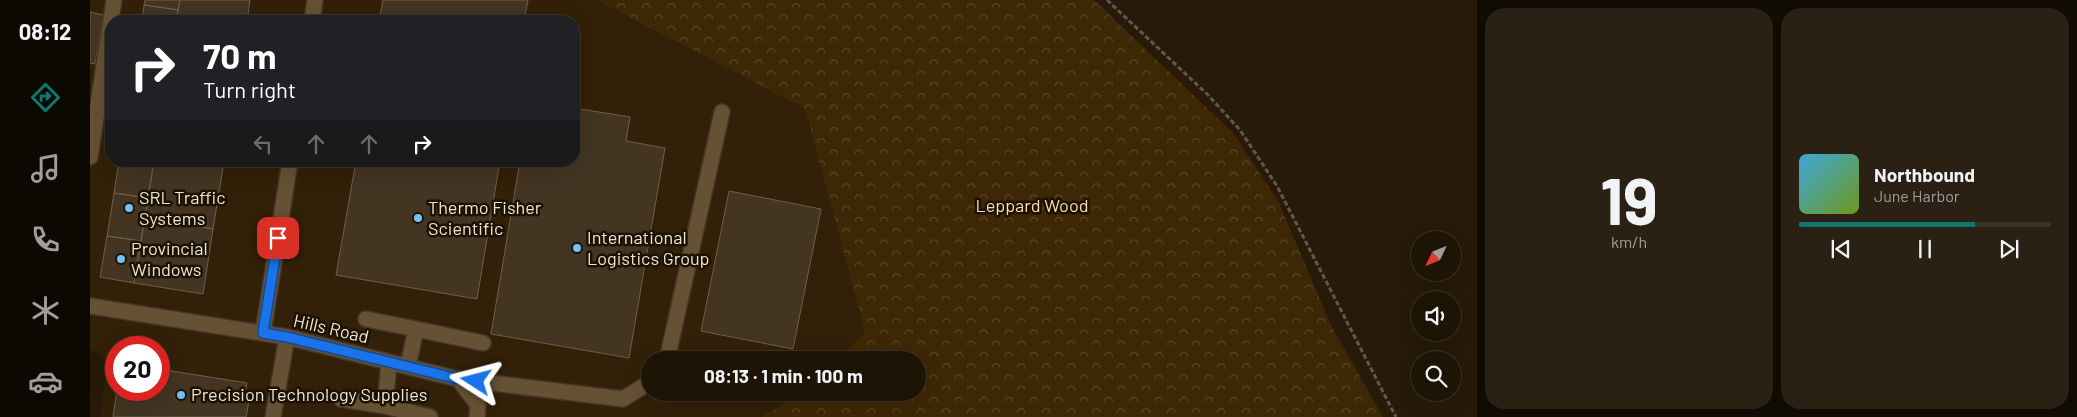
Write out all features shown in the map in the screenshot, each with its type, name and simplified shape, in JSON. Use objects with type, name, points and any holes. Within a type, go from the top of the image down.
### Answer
[{"type":"street","points":[[112,15],[114,0]]},
{"type":"street","points":[[313,15],[315,0]]},
{"type":"street","points":[[90,157],[105,59]]},
{"type":"street","points":[[669,351],[722,112]]},
{"type":"street","points":[[263,333],[289,167]]},
{"type":"street","name":"Hills Road","points":[[90,306],[287,337],[458,379],[623,399],[641,388]]},
{"type":"street","points":[[366,319],[483,343]]},
{"type":"street","points":[[408,366],[416,329]]},
{"type":"street","points":[[273,417],[287,337]]},
{"type":"street","points":[[384,406],[389,362]]},
{"type":"street","points":[[458,379],[478,405],[477,417]]},
{"type":"street","points":[[341,399],[384,406],[430,417]]},
{"type":"path","points":[[1108,0],[1208,95],[1240,130],[1277,186],[1396,417]]},
{"type":"shaded area","points":[[90,0],[597,0],[805,109],[865,332],[845,351],[641,351],[641,401],[790,401],[761,417],[100,417],[105,381],[105,401],[170,401],[170,336],[105,336],[105,358],[90,349]]},
{"type":"green space","name":"Leppard Wood","points":[[597,0],[1094,0],[1234,134],[1278,201],[1331,325],[1383,417],[761,417],[790,401],[926,401],[926,351],[845,351],[865,332],[805,109]]},
{"type":"building","points":[[145,0],[180,0],[178,10],[144,5]]},
{"type":"building","points":[[180,0],[250,0],[248,15],[177,15]]},
{"type":"building","points":[[383,0],[528,0],[525,15],[380,15]]},
{"type":"building","points":[[144,5],[178,10],[177,15],[143,15]]},
{"type":"building","points":[[90,12],[103,15],[95,64],[90,63]]},
{"type":"building","name":"International Logistics Group","points":[[580,109],[630,117],[626,141],[665,148],[629,358],[491,334],[519,167],[580,167]]},
{"type":"building","points":[[118,167],[153,167],[148,198],[114,193]]},
{"type":"building","points":[[153,167],[223,168],[213,229],[145,217]]},
{"type":"building","name":"Thermo Fisher Scientific","points":[[355,167],[499,167],[477,299],[336,275]]},
{"type":"building","name":"International Logistics Group","points":[[729,191],[821,209],[793,349],[701,331]]},
{"type":"building","name":"SRL Traffic Systems","points":[[114,193],[148,198],[141,241],[107,236]]},
{"type":"building","points":[[145,217],[213,229],[203,294],[134,283]]},
{"type":"building","name":"Provincial Windows","points":[[107,236],[141,241],[134,283],[100,277]]},
{"type":"building","name":"Precision Technology Supplies","points":[[170,371],[247,383],[244,400],[249,401],[246,417],[113,417],[115,401],[170,401]]},
{"type":"place","name":"SRL Traffic Systems","points":[[129,208]]},
{"type":"place","name":"Thermo Fisher Scientific","points":[[418,218]]},
{"type":"place","name":"International Logistics Group","points":[[577,248]]},
{"type":"place","name":"Provincial Windows","points":[[121,259]]},
{"type":"place","name":"Precision Technology Supplies","points":[[181,395]]},
{"type":"route","points":[[278,238],[263,333],[287,337],[458,379],[476,381]]}]
